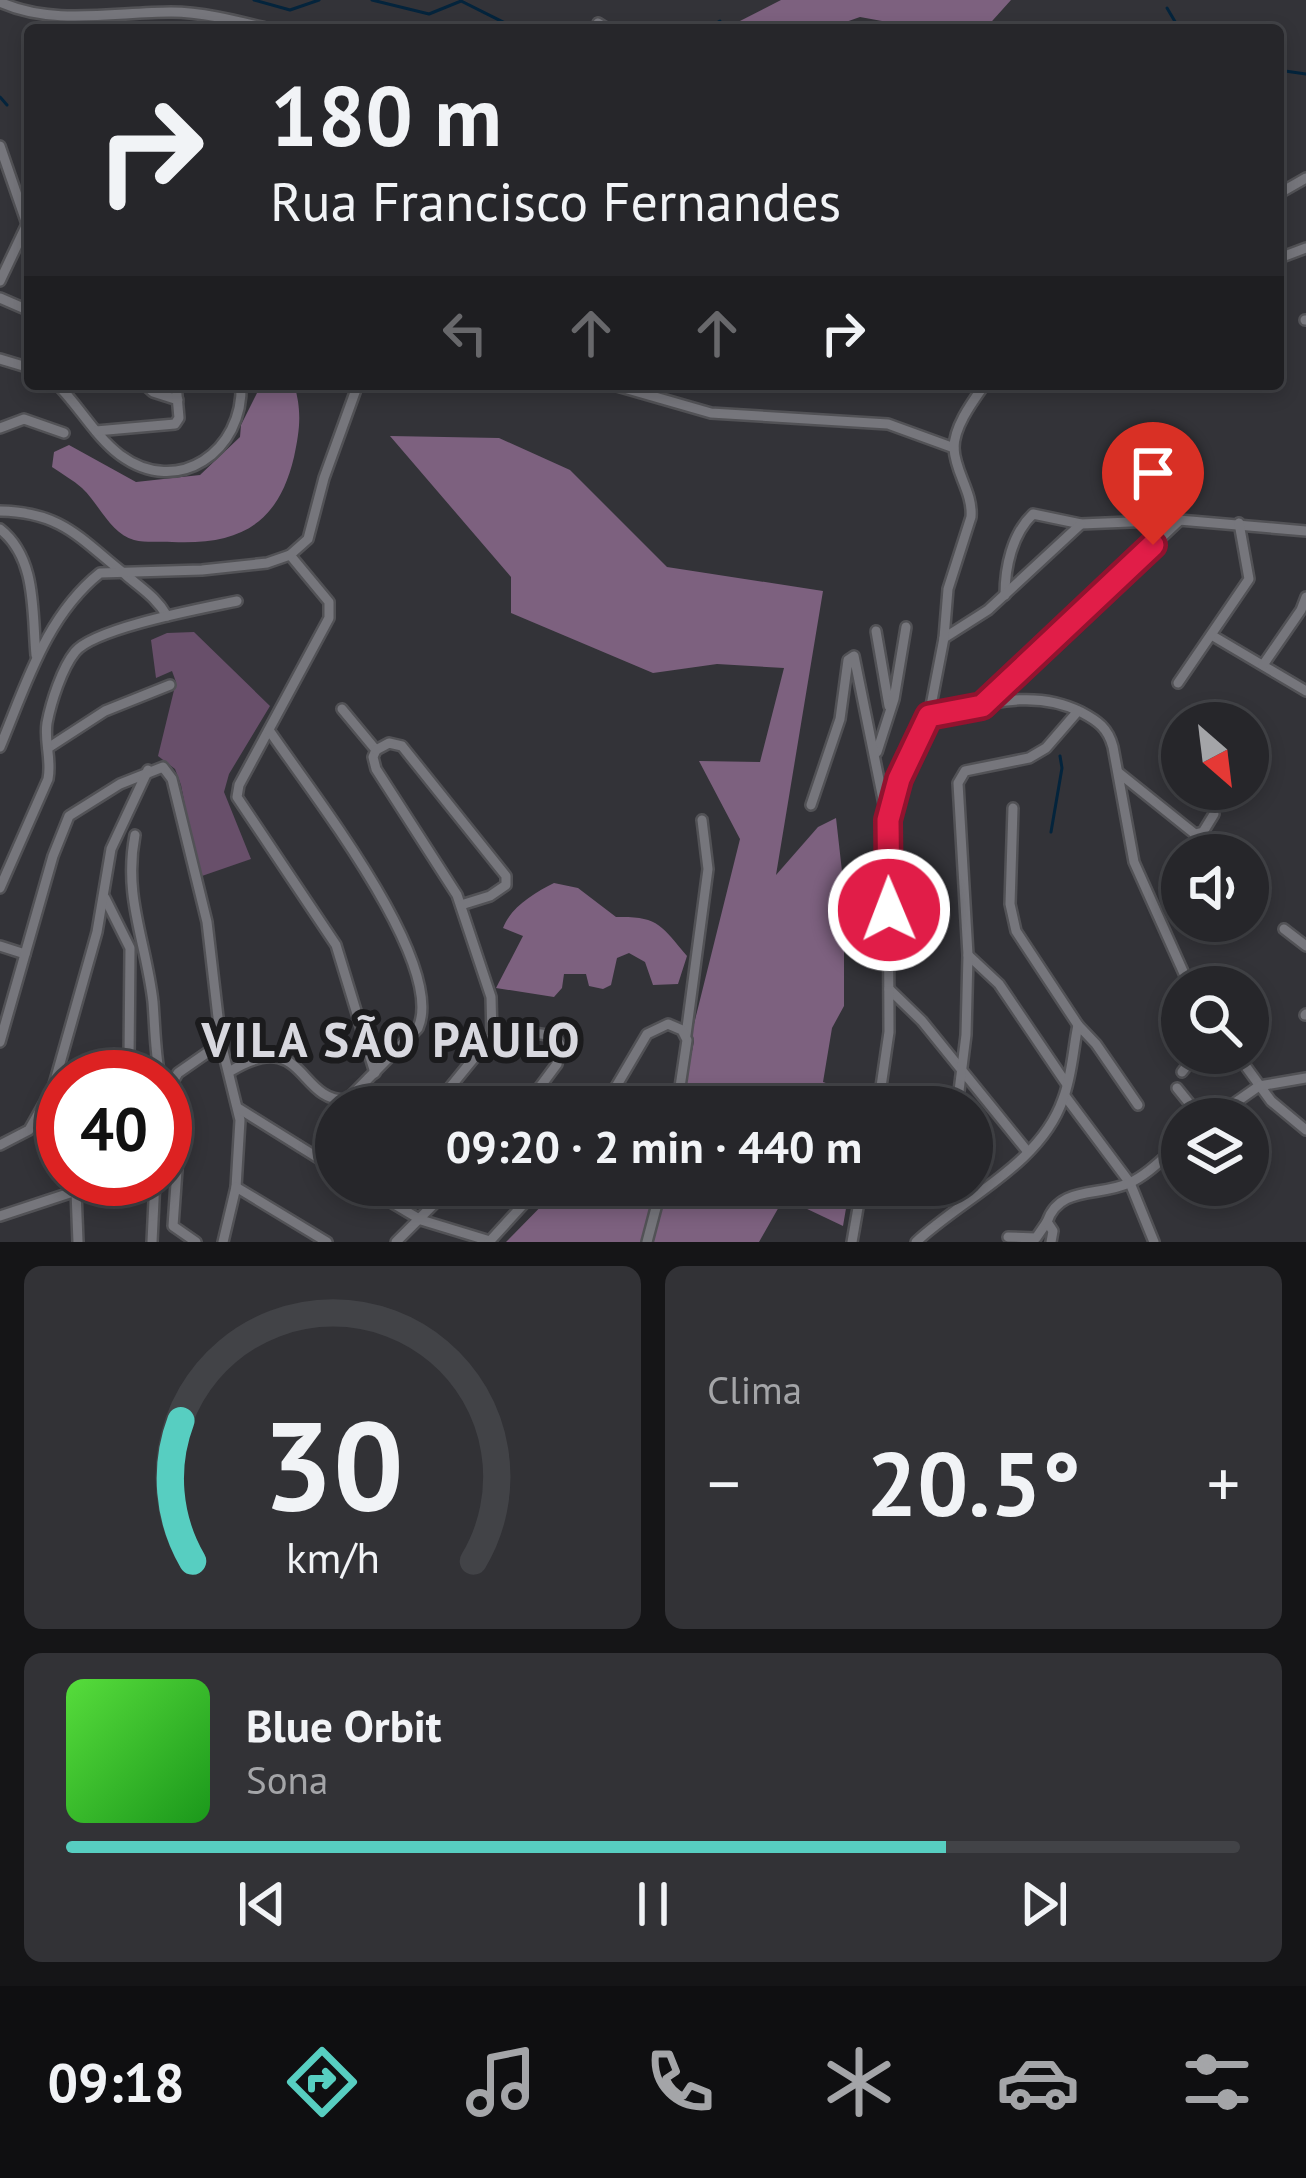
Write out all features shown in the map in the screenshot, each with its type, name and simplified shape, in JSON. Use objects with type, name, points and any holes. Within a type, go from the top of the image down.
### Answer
[{"type":"street","points":[[120,14],[124,0]]},
{"type":"street","points":[[0,2],[21,11],[58,15],[194,13],[246,24]]},
{"type":"street","points":[[57,24],[58,15]]},
{"type":"street","points":[[0,146],[24,209]]},
{"type":"street","points":[[0,281],[24,229]]},
{"type":"street","points":[[63,390],[125,460],[170,472],[207,459],[232,435],[242,406],[241,390]]},
{"type":"street","points":[[152,390],[178,400]]},
{"type":"street","points":[[96,431],[175,424],[179,418],[177,390]]},
{"type":"street","points":[[0,747],[36,661],[76,595],[100,573],[267,563],[290,555],[308,539],[356,390]]},
{"type":"street","points":[[632,390],[711,412],[888,424],[954,448]]},
{"type":"street","points":[[888,820],[899,779],[929,716],[948,589],[971,506],[954,448],[965,416],[981,390]]},
{"type":"street","points":[[0,428],[24,419],[64,434]]},
{"type":"street","points":[[0,511],[29,513],[66,526],[158,599]]},
{"type":"street","points":[[1005,595],[1008,561],[1028,517],[1039,514],[1081,524],[1179,520],[1306,531]]},
{"type":"street","points":[[982,706],[1179,520]]},
{"type":"street","points":[[944,638],[1005,595],[1081,524]]},
{"type":"street","points":[[1178,682],[1214,636],[1249,578],[1239,524]]},
{"type":"street","points":[[0,529],[13,540],[26,565],[36,661]]},
{"type":"street","points":[[290,555],[330,610],[237,796],[336,944],[375,1073]]},
{"type":"street","points":[[158,572],[158,599],[166,616]]},
{"type":"street","points":[[1263,665],[1306,597]]},
{"type":"street","points":[[0,888],[48,779],[50,710],[79,647],[166,616],[237,601]]},
{"type":"street","points":[[875,757],[890,712],[906,627]]},
{"type":"street","points":[[876,631],[890,712]]},
{"type":"street","points":[[1214,636],[1306,691]]},
{"type":"street","points":[[812,805],[840,719],[848,660],[857,658],[888,820],[890,989],[882,1086]]},
{"type":"street","points":[[48,748],[105,711],[170,685]]},
{"type":"street","points":[[929,716],[1030,698],[1060,702],[1106,729],[1134,862],[1181,966]]},
{"type":"street","points":[[341,709],[376,750]]},
{"type":"street","points":[[961,1086],[968,955],[958,782],[965,771],[1016,763],[1046,748],[1078,711]]},
{"type":"street","points":[[229,1072],[262,1056],[275,1057],[297,1066],[322,1092],[341,1101],[351,1098],[422,1021],[422,997],[386,901],[269,730]]},
{"type":"street","points":[[452,1086],[482,1052],[495,1027],[491,997],[453,886],[376,769],[376,750],[389,743],[402,746],[507,881],[490,896],[461,905]]},
{"type":"street","points":[[0,1042],[52,856],[69,817],[97,797],[163,767],[172,779],[207,922],[221,1043],[242,1136],[223,1242]]},
{"type":"street","points":[[64,1050],[97,932],[115,834],[148,770]]},
{"type":"street","points":[[1117,772],[1196,834],[1203,832],[1214,814]]},
{"type":"street","points":[[879,781],[899,779]]},
{"type":"street","points":[[1013,808],[1012,919],[1021,941],[1138,1105]]},
{"type":"street","points":[[681,1086],[708,869],[702,820]]},
{"type":"street","points":[[135,835],[130,891],[145,949],[157,1050]]},
{"type":"street","points":[[105,898],[122,929],[130,959],[129,1050]]},
{"type":"street","points":[[97,932],[122,929]]},
{"type":"street","points":[[1284,929],[1306,946]]},
{"type":"street","points":[[0,946],[25,954]]},
{"type":"street","points":[[968,955],[999,985],[1130,1183],[1154,1242]]},
{"type":"street","points":[[890,989],[974,1086]]},
{"type":"street","points":[[617,1086],[652,1028],[668,1024],[686,1035]]},
{"type":"street","points":[[916,1242],[1028,1152],[1066,1090],[1078,1025]]},
{"type":"street","points":[[495,1027],[531,1030],[559,1040],[557,1064],[541,1086]]},
{"type":"street","points":[[192,1063],[221,1043]]},
{"type":"street","points":[[1251,1074],[1271,1101],[1306,1130]]},
{"type":"street","points":[[1242,1098],[1259,1086],[1306,1078]]},
{"type":"street","points":[[1271,1101],[1290,1083]]},
{"type":"street","points":[[1177,1088],[1185,1098]]},
{"type":"street","points":[[238,1108],[315,1155]]},
{"type":"street","points":[[993,1110],[1028,1152]]},
{"type":"street","points":[[0,1145],[29,1130],[36,1118]]},
{"type":"street","points":[[1008,1237],[1039,1237],[1049,1216],[1076,1194],[1130,1183],[1161,1159]]},
{"type":"street","points":[[236,1186],[326,1242]]},
{"type":"street","points":[[0,1216],[36,1204]]},
{"type":"street","points":[[77,1206],[78,1242]]},
{"type":"street","points":[[152,1242],[154,1206]]},
{"type":"street","points":[[173,1206],[176,1230],[196,1242]]},
{"type":"street","points":[[397,1206],[421,1220],[489,1242],[522,1206]]},
{"type":"street","points":[[396,1242],[434,1206]]},
{"type":"street","points":[[647,1242],[656,1206]]},
{"type":"street","points":[[852,1242],[858,1206]]},
{"type":"street","points":[[1049,1216],[1052,1242]]},
{"type":"shaded area","points":[[781,0],[1011,0],[989,24],[898,24],[860,17],[840,24],[738,22]]},
{"type":"shaded area","points":[[295,390],[299,420],[294,457],[278,499],[266,515],[236,534],[196,542],[134,540],[112,525],[82,488],[52,467],[54,452],[69,445],[136,482],[200,475],[240,437],[257,393]]},
{"type":"shaded area","points":[[390,436],[499,438],[570,470],[667,567],[823,591],[776,875],[818,827],[836,818],[844,889],[844,1006],[832,1028],[823,1082],[834,1086],[685,1086],[692,1032],[740,839],[699,761],[760,762],[784,668],[717,664],[653,673],[511,613],[511,577]]},
{"type":"shaded area","points":[[194,632],[270,706],[229,774],[224,792],[251,859],[199,877],[181,785],[175,769],[158,756],[176,682],[172,671],[156,678],[151,640],[167,633]]},
{"type":"shaded area","points":[[554,883],[578,888],[616,917],[641,918],[664,930],[687,956],[678,984],[653,985],[645,962],[629,953],[617,958],[611,985],[603,989],[589,986],[586,974],[564,974],[562,988],[554,997],[496,988],[523,936],[503,928],[507,920],[524,901]]},
{"type":"shaded area","points":[[541,1206],[779,1206],[759,1242],[506,1242]]},
{"type":"shaded area","points":[[801,1206],[846,1206],[843,1226]]},
{"type":"waterway","points":[[254,0],[290,10],[319,0]]},
{"type":"waterway","points":[[372,0],[429,14],[461,1],[507,24]]},
{"type":"waterway","points":[[1167,8],[1176,24]]},
{"type":"waterway","points":[[715,24],[720,21]]},
{"type":"waterway","points":[[1284,71],[1306,74]]},
{"type":"waterway","points":[[0,97],[7,105]]},
{"type":"waterway","points":[[1051,832],[1060,756]]},
{"type":"district","name":"VILA SÃO PAULO","points":[[392,1039]]},
{"type":"route","points":[[889,910],[888,820],[899,779],[929,716],[982,706],[1153,545]]}]
